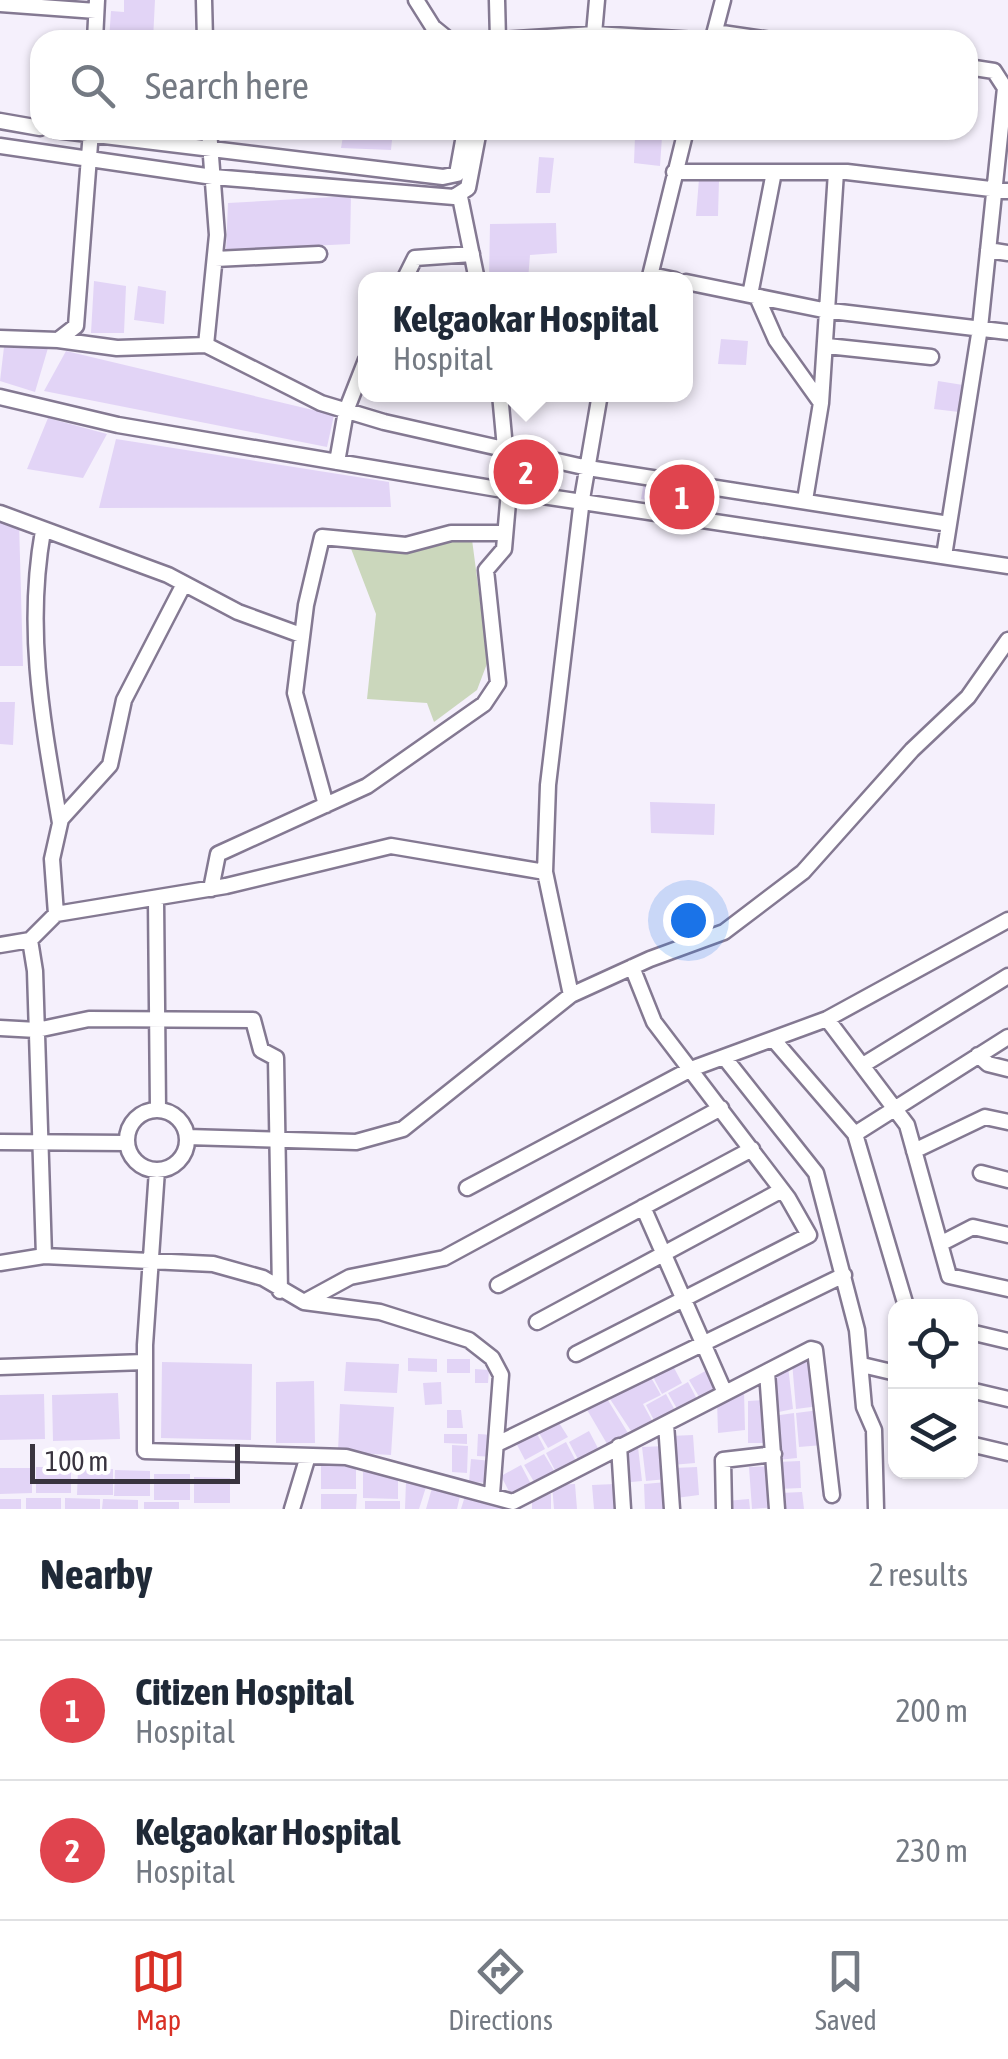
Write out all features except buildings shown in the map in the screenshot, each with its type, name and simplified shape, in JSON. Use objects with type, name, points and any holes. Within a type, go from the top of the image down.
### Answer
[{"type":"street","points":[[204,0],[205,30]]},
{"type":"street","points":[[416,0],[436,30]]},
{"type":"street","points":[[497,0],[499,30]]},
{"type":"street","points":[[594,30],[597,0]]},
{"type":"street","points":[[716,30],[723,0]]},
{"type":"street","points":[[0,4],[96,6]]},
{"type":"street","points":[[944,556],[980,328],[988,250],[1001,190],[1007,88],[994,70],[978,68]]},
{"type":"street","points":[[0,121],[30,126]]},
{"type":"street","points":[[58,340],[76,326],[90,140]]},
{"type":"street","points":[[140,140],[442,177],[457,174],[463,140]]},
{"type":"street","points":[[206,345],[215,258],[210,140]]},
{"type":"street","points":[[460,197],[468,188],[477,140]]},
{"type":"street","points":[[651,272],[683,140]]},
{"type":"street","points":[[0,146],[212,177],[460,197]]},
{"type":"street","points":[[674,172],[836,172],[1001,190]]},
{"type":"street","points":[[774,172],[754,296],[776,340],[821,403]]},
{"type":"street","points":[[805,500],[827,346],[836,172]]},
{"type":"street","points":[[460,197],[475,272]]},
{"type":"street","points":[[988,250],[1008,254]]},
{"type":"street","points":[[215,258],[320,254]]},
{"type":"street","points":[[408,272],[415,258],[472,254]]},
{"type":"street","points":[[693,283],[830,311],[1008,332]]},
{"type":"street","points":[[0,338],[117,348],[206,345],[270,380],[346,411],[506,451],[588,468],[950,524]]},
{"type":"street","points":[[827,346],[931,357]]},
{"type":"street","points":[[337,462],[346,411],[358,380]]},
{"type":"street","points":[[0,397],[118,426],[508,491],[582,499],[1008,566]]},
{"type":"street","points":[[211,889],[218,854],[368,786],[484,704],[498,683],[486,570],[504,549],[506,533],[508,491],[501,402]]},
{"type":"street","points":[[571,995],[544,872],[548,785],[582,499],[599,402]]},
{"type":"street","points":[[0,513],[184,584],[238,612],[301,635]]},
{"type":"street","points":[[43,531],[32,589],[37,688],[60,824],[52,859],[56,914]]},
{"type":"street","points":[[326,805],[294,693],[301,635],[322,537],[406,544],[451,533],[506,533]]},
{"type":"street","points":[[60,824],[110,765],[124,700],[184,584]]},
{"type":"street","points":[[187,1137],[356,1142],[404,1129],[571,995],[724,932],[802,872],[968,696],[1008,640]]},
{"type":"street","points":[[0,945],[30,940],[56,914],[211,889],[391,846],[544,872]]},
{"type":"street","points":[[156,900],[158,1110]]},
{"type":"street","points":[[466,1188],[690,1069],[827,1019],[1008,920]]},
{"type":"street","points":[[30,940],[37,1030],[44,1256]]},
{"type":"street","points":[[576,1354],[809,1235],[782,1190],[654,1022],[632,967]]},
{"type":"street","points":[[863,1065],[1008,976]]},
{"type":"street","points":[[0,1028],[37,1030],[90,1019],[157,1023],[253,1020],[261,1050],[276,1058],[280,1291]]},
{"type":"street","points":[[827,1019],[907,1125],[949,1276],[1008,1289]]},
{"type":"street","points":[[855,1134],[893,1106],[1008,1038]]},
{"type":"street","points":[[773,1039],[855,1134],[904,1299]]},
{"type":"street","points":[[978,1055],[988,1064],[1008,1069]]},
{"type":"street","points":[[724,1057],[816,1173],[844,1274],[862,1366],[875,1461],[876,1509]]},
{"type":"street","points":[[304,1302],[350,1277],[444,1258],[721,1108]]},
{"type":"street","points":[[158,1110],[178,1118],[187,1137],[180,1160],[157,1170],[137,1162],[126,1143],[138,1116],[158,1110]]},
{"type":"street","points":[[914,1150],[986,1117],[1008,1122]]},
{"type":"street","points":[[0,1142],[126,1143]]},
{"type":"street","points":[[498,1284],[752,1149]]},
{"type":"street","points":[[157,1170],[144,1362],[144,1451],[346,1457],[492,1494],[513,1506],[618,1446],[814,1350],[832,1495]]},
{"type":"street","points":[[981,1174],[1008,1180]]},
{"type":"street","points":[[537,1322],[782,1190]]},
{"type":"street","points":[[643,1207],[726,1393]]},
{"type":"street","points":[[940,1244],[973,1227],[1008,1235]]},
{"type":"street","points":[[0,1263],[44,1256],[213,1264],[263,1278],[304,1302],[380,1312],[470,1340],[492,1358],[501,1375],[492,1494]]},
{"type":"street","points":[[497,1444],[844,1274]]},
{"type":"street","points":[[978,1334],[1008,1341]]},
{"type":"street","points":[[0,1366],[144,1362]]},
{"type":"street","points":[[862,1366],[888,1371]]},
{"type":"street","points":[[766,1372],[777,1509]]},
{"type":"street","points":[[978,1392],[1008,1399]]},
{"type":"street","points":[[666,1424],[672,1509]]},
{"type":"street","points":[[618,1446],[623,1509]]},
{"type":"street","points":[[978,1446],[1008,1453]]},
{"type":"street","points":[[724,1509],[723,1460],[774,1454]]},
{"type":"street","points":[[294,1502],[308,1456]]},
{"type":"green space","points":[[471,532],[488,661],[477,690],[434,722],[427,703],[367,699],[376,614],[350,546]]},
{"type":"place","name":"Kelgaokar Hospital","points":[[526,472]]},
{"type":"place","name":"Citizen Hospital","points":[[682,497]]}]
